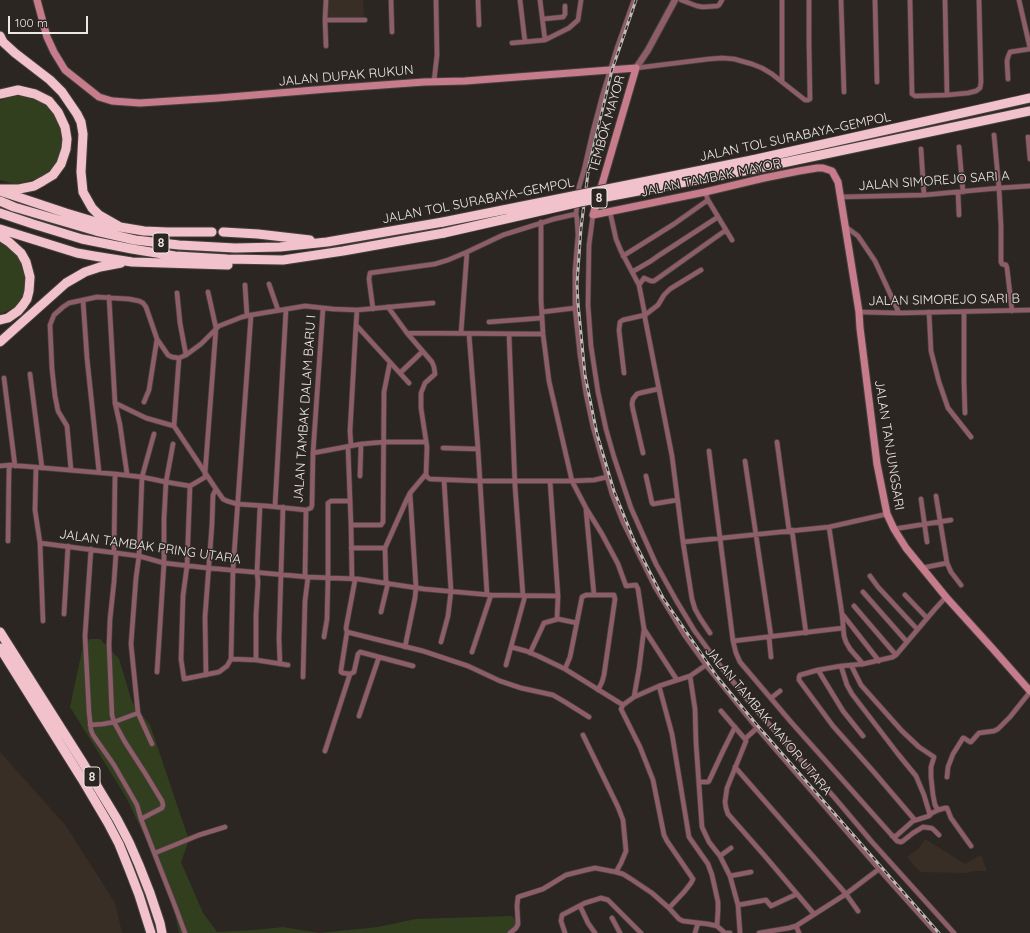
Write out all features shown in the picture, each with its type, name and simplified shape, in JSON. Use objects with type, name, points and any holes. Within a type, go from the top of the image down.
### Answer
[{"type":"highway","points":[[0,36],[3,42],[15,53],[50,80],[62,92],[78,114],[83,134],[81,172],[83,192],[92,208],[100,215],[120,227]]},
{"type":"highway","points":[[0,94],[18,90],[34,94],[49,101],[58,112],[65,127],[67,139],[66,149],[60,164],[53,175],[34,186],[19,189],[0,190]]},
{"type":"highway","name":"JALAN TOL SURABAYA–GEMPOL","points":[[0,213],[82,239],[132,249],[175,256],[219,259],[283,260],[444,233],[753,164],[1030,98]]},
{"type":"highway","name":"JALAN TOL SURABAYA–GEMPOL","points":[[0,201],[82,227],[135,240],[179,245],[235,248],[280,247],[328,242],[443,222],[1030,111]]},
{"type":"highway","points":[[0,190],[66,213],[120,227],[144,231],[212,232]]},
{"type":"highway","points":[[0,229],[77,253],[132,262]]},
{"type":"highway","points":[[223,232],[258,234],[328,242]]},
{"type":"highway","points":[[0,236],[21,253],[26,262],[30,277],[29,291],[23,305],[18,311],[8,318],[0,320]]},
{"type":"highway","points":[[0,342],[66,283],[85,272],[100,267],[116,263],[132,262],[226,265],[252,264],[283,260]]},
{"type":"highway","name":"8","points":[[0,632],[117,819],[147,886],[162,933]]},
{"type":"highway","name":"8","points":[[0,648],[86,786],[119,844],[139,895],[151,933]]},
{"type":"main road","name":"JALAN DUPAK RUKUN","points":[[37,0],[47,37],[65,70],[99,97],[112,101],[140,103],[434,81],[465,81],[636,68]]},
{"type":"main road","name":"TEMBOK MAYOR","points":[[593,215],[636,68]]},
{"type":"main road","name":"JALAN TAMBAK MAYOR","points":[[610,212],[816,168]]},
{"type":"main road","name":"JALAN TANJUNGSARI","points":[[816,168],[823,168],[832,171],[838,182],[859,312],[877,464],[887,514],[894,529],[906,548],[922,568],[1030,692]]},
{"type":"main road","points":[[593,215],[610,212]]},
{"type":"street","points":[[326,0],[326,46]]},
{"type":"street","points":[[391,0],[392,32]]},
{"type":"street","points":[[434,81],[437,55],[436,0]]},
{"type":"street","points":[[478,0],[479,25]]},
{"type":"street","points":[[520,0],[525,42]]},
{"type":"street","points":[[540,0],[545,40]]},
{"type":"street","points":[[512,43],[545,40],[569,28],[578,20],[581,0]]},
{"type":"street","name":"JALAN TAMBAK MAYOR UTARA","points":[[634,0],[610,70],[593,131],[579,187],[576,214],[578,235],[575,271],[575,308],[586,394],[593,426],[612,494],[622,522],[655,587],[685,636],[706,665],[757,728],[936,933]]},
{"type":"street","points":[[636,68],[648,50],[675,0]]},
{"type":"street","points":[[681,0],[703,7],[717,6],[722,0]]},
{"type":"street","points":[[782,0],[782,82]]},
{"type":"street","points":[[636,68],[709,59],[734,59],[762,68],[805,100],[810,99],[809,0]]},
{"type":"street","points":[[841,0],[844,92]]},
{"type":"street","points":[[875,0],[877,82]]},
{"type":"street","points":[[910,0],[912,94],[914,96],[968,93],[976,91],[980,88],[979,0]]},
{"type":"street","points":[[945,0],[947,95]]},
{"type":"street","points":[[1008,79],[1007,61],[1010,52],[1030,49],[1019,0]]},
{"type":"street","points":[[543,19],[563,17],[565,14],[565,6]]},
{"type":"street","points":[[325,20],[365,20]]},
{"type":"street","points":[[994,135],[1000,188],[1001,262],[1002,264],[1006,265],[1007,268],[1012,311]]},
{"type":"street","points":[[1028,138],[1030,159]]},
{"type":"street","points":[[959,215],[960,147]]},
{"type":"street","points":[[921,150],[924,195]]},
{"type":"street","name":"JALAN SIMOREJO SARI A","points":[[840,198],[924,195],[1030,186]]},
{"type":"street","points":[[705,192],[708,200],[732,240]]},
{"type":"street","points":[[624,256],[708,200]]},
{"type":"street","points":[[610,212],[616,239],[639,285],[672,456],[693,605],[710,633]]},
{"type":"street","points":[[373,309],[368,279],[370,273],[435,264],[467,252],[503,235],[541,222],[576,214]]},
{"type":"street","points":[[593,215],[589,245],[588,305],[597,385],[606,429],[614,457],[631,508],[656,564],[694,630],[751,704],[954,933]]},
{"type":"street","points":[[632,272],[718,217]]},
{"type":"street","points":[[541,222],[541,300],[543,334],[549,381],[572,481],[618,564],[626,586],[634,585],[637,587],[644,629],[634,697]]},
{"type":"street","points":[[844,226],[858,236],[876,262],[899,313]]},
{"type":"street","points":[[639,285],[644,278],[654,281],[726,230]]},
{"type":"street","points":[[461,333],[467,252]]},
{"type":"street","points":[[624,373],[619,330],[620,322],[645,315],[658,305],[670,289],[701,270]]},
{"type":"street","points":[[269,284],[278,310]]},
{"type":"street","points":[[190,486],[181,659],[184,679],[219,672],[227,666],[231,659],[233,570],[249,315],[245,285]]},
{"type":"street","points":[[206,475],[216,328],[208,292]]},
{"type":"street","points":[[177,294],[180,323],[186,355]]},
{"type":"street","points":[[71,470],[67,426],[58,411],[54,389],[50,325],[54,315],[69,303],[97,297],[135,300],[142,303],[146,308],[157,339],[168,355],[179,358],[186,355],[201,344],[216,328],[249,315],[305,306],[357,310],[433,303]]},
{"type":"street","points":[[109,297],[115,403],[120,425],[127,474]]},
{"type":"street","points":[[84,300],[87,358],[99,472]]},
{"type":"street","points":[[381,612],[387,583],[385,548],[410,493],[426,474],[427,452],[421,408],[421,394],[425,383],[435,374],[432,362],[422,352],[388,307]]},
{"type":"street","name":"JALAN TAMBAK DALAM BARU I","points":[[306,510],[312,506],[312,453],[323,308]]},
{"type":"street","points":[[489,322],[542,315],[575,308]]},
{"type":"street","points":[[275,506],[286,309]]},
{"type":"street","points":[[350,674],[343,673],[340,670],[354,579],[351,548],[349,447],[357,310]]},
{"type":"street","name":"JALAN SIMOREJO SARI B","points":[[859,312],[899,313],[1030,310]]},
{"type":"street","points":[[929,312],[931,351],[939,382],[948,408],[971,437]]},
{"type":"street","points":[[964,312],[965,413]]},
{"type":"street","points":[[356,325],[409,383]]},
{"type":"street","points":[[407,333],[543,334]]},
{"type":"street","points":[[469,334],[479,481],[489,594],[472,652]]},
{"type":"street","points":[[506,665],[524,596],[515,481],[509,334]]},
{"type":"street","points":[[144,402],[149,390],[157,339]]},
{"type":"street","points":[[400,373],[422,352]]},
{"type":"street","points":[[179,358],[174,426],[223,499],[237,504],[275,506],[306,510],[306,577],[304,601],[303,677]]},
{"type":"street","points":[[351,525],[381,525],[383,523],[384,392],[390,362]]},
{"type":"street","points":[[30,374],[42,468]]},
{"type":"street","points":[[4,378],[12,466],[9,470],[8,541]]},
{"type":"street","points":[[643,453],[633,410],[633,399],[637,394],[658,389]]},
{"type":"street","points":[[115,403],[146,418],[174,426]]},
{"type":"street","points":[[152,744],[138,713],[131,644],[139,556],[142,477],[154,434]]},
{"type":"street","points":[[312,453],[361,444],[384,442],[426,442]]},
{"type":"street","points":[[776,442],[806,632]]},
{"type":"street","points":[[157,672],[164,563],[166,482],[173,444]]},
{"type":"street","points":[[360,476],[361,444]]},
{"type":"street","points":[[443,448],[478,449]]},
{"type":"street","points":[[709,451],[733,641],[736,654],[740,662],[897,841],[900,842],[921,828],[925,827],[933,829],[939,835]]},
{"type":"street","points":[[745,461],[770,636],[771,657]]},
{"type":"street","points":[[0,466],[36,467],[127,474],[190,486],[206,475]]},
{"type":"street","points":[[36,467],[35,510],[40,543],[43,621]]},
{"type":"street","points":[[115,474],[114,582],[109,645],[112,716],[125,742],[162,801],[163,805],[162,808],[141,819]]},
{"type":"street","points":[[426,474],[430,479],[479,481],[572,481],[607,478]]},
{"type":"street","points":[[646,476],[653,504],[678,500]]},
{"type":"street","points":[[441,642],[448,616],[451,591],[444,480]]},
{"type":"street","points":[[550,481],[558,596],[558,619]]},
{"type":"street","points":[[206,675],[205,617],[213,495],[216,489]]},
{"type":"street","points":[[405,647],[416,588],[410,493]]},
{"type":"street","points":[[936,496],[947,563],[951,572],[961,585]]},
{"type":"street","points":[[921,499],[927,542]]},
{"type":"street","points":[[324,637],[327,619],[328,503],[329,501],[350,501]]},
{"type":"street","points":[[256,660],[257,572],[260,506]]},
{"type":"street","points":[[280,664],[279,639],[283,507]]},
{"type":"street","points":[[586,508],[594,595]]},
{"type":"street","points":[[683,542],[829,527],[887,514]]},
{"type":"street","points":[[894,529],[952,520]]},
{"type":"street","points":[[829,527],[846,642],[863,664]]},
{"type":"street","name":"JALAN TAMBAK PRING UTARA","points":[[40,543],[115,552],[139,556],[164,563],[187,566],[306,577],[354,579],[437,590],[524,596],[558,596]]},
{"type":"street","points":[[64,614],[68,546]]},
{"type":"street","points":[[351,548],[385,548]]},
{"type":"street","points":[[91,549],[86,634],[90,725],[94,735],[114,765],[137,805],[154,853],[176,906],[184,933]]},
{"type":"street","points":[[922,568],[947,563]]},
{"type":"street","points":[[870,576],[899,611],[917,629]]},
{"type":"street","points":[[863,592],[906,642]]},
{"type":"street","points":[[565,669],[570,657],[582,597],[594,595],[614,595],[615,599],[604,675],[598,690]]},
{"type":"street","points":[[905,595],[927,618]]},
{"type":"street","points":[[913,821],[913,818],[833,726],[799,680],[800,675],[818,670],[889,659],[896,655],[946,597]]},
{"type":"street","points":[[854,606],[896,655]]},
{"type":"street","points":[[842,614],[879,661]]},
{"type":"street","points":[[530,653],[544,623],[558,619],[577,622]]},
{"type":"street","points":[[733,641],[843,628]]},
{"type":"street","points":[[644,629],[677,680]]},
{"type":"street","points":[[347,632],[423,651],[460,663],[500,681],[521,688],[553,695],[589,718]]},
{"type":"street","points":[[511,647],[530,653],[565,669],[623,705]]},
{"type":"street","points":[[324,751],[350,674],[354,672],[359,652],[413,666]]},
{"type":"street","points":[[359,716],[379,657]]},
{"type":"street","points":[[231,659],[288,664]]},
{"type":"street","points":[[669,908],[693,879],[664,835],[653,780],[640,747],[621,709],[623,705],[634,697],[659,686],[690,676],[706,665]]},
{"type":"street","points":[[851,665],[861,685],[902,732],[919,747],[934,757],[931,768],[931,777],[933,795],[937,808]]},
{"type":"street","points":[[841,666],[847,685],[852,694],[916,776],[930,815]]},
{"type":"street","points":[[818,670],[843,711],[863,736]]},
{"type":"street","points":[[690,676],[695,709],[702,827],[709,842],[720,856],[730,876],[738,905],[740,933]]},
{"type":"street","points":[[659,686],[672,734],[689,837],[708,864],[712,875],[718,902],[717,926]]},
{"type":"street","points":[[771,698],[780,691]]},
{"type":"street","points":[[947,777],[950,760],[961,740],[964,738],[971,742],[979,733],[998,729],[1010,717],[1030,692]]},
{"type":"street","points":[[721,711],[746,739]]},
{"type":"street","points":[[90,725],[114,722],[138,713]]},
{"type":"street","points":[[699,782],[709,781],[735,727]]},
{"type":"street","points":[[757,728],[746,739],[746,743],[735,767],[727,788],[726,808],[728,814],[814,914]]},
{"type":"street","points":[[583,735],[623,820],[626,851],[622,863],[616,872]]},
{"type":"street","points":[[735,767],[846,894],[858,911]]},
{"type":"street","points":[[892,836],[896,836],[913,821],[929,816],[937,808],[945,807],[971,846]]},
{"type":"street","points":[[154,853],[199,835],[225,827]]},
{"type":"street","points":[[720,856],[732,848]]},
{"type":"street","points":[[510,933],[518,924],[518,896],[544,889],[566,875],[595,868],[616,872],[631,878],[652,893],[683,921],[717,926],[725,933],[730,933]]},
{"type":"street","points":[[759,933],[766,933],[796,926],[846,894],[879,869]]},
{"type":"street","points":[[730,876],[751,872]]},
{"type":"street","points":[[738,905],[766,900],[771,906],[797,894]]},
{"type":"street","points":[[565,933],[561,924],[562,915],[601,898],[608,900],[641,933]]},
{"type":"street","points":[[580,906],[588,923],[595,933]]},
{"type":"street","points":[[612,918],[620,933]]},
{"type":"street","points":[[695,933],[698,923]]},
{"type":"street","points":[[796,926],[799,933]]},
{"type":"shaded area","points":[[327,0],[363,0],[364,19],[327,20]]},
{"type":"shaded area","points":[[0,752],[66,826],[115,903],[122,933],[0,933]]},
{"type":"shaded area","points":[[925,839],[965,864],[981,855],[987,871],[965,873],[920,872],[907,857],[918,849]]},
{"type":"green space","points":[[20,95],[34,96],[48,103],[63,128],[64,142],[60,157],[52,168],[40,178],[16,184],[0,180],[0,101],[5,98]]},
{"type":"green space","points":[[0,239],[20,255],[28,282],[23,297],[14,308],[0,314]]},
{"type":"green space","points":[[90,639],[100,639],[119,659],[132,702],[150,725],[189,840],[181,862],[203,913],[217,932],[283,927],[319,933],[179,933],[175,914],[155,858],[126,797],[70,707],[82,651]]},
{"type":"green space","points":[[512,916],[519,926],[512,933],[319,933],[378,927],[416,919]]},
{"type":"railway","points":[[636,0],[612,70],[589,165],[581,228],[577,284],[585,375],[597,434],[614,491],[635,543],[663,598],[718,678],[757,725],[939,933]]}]
